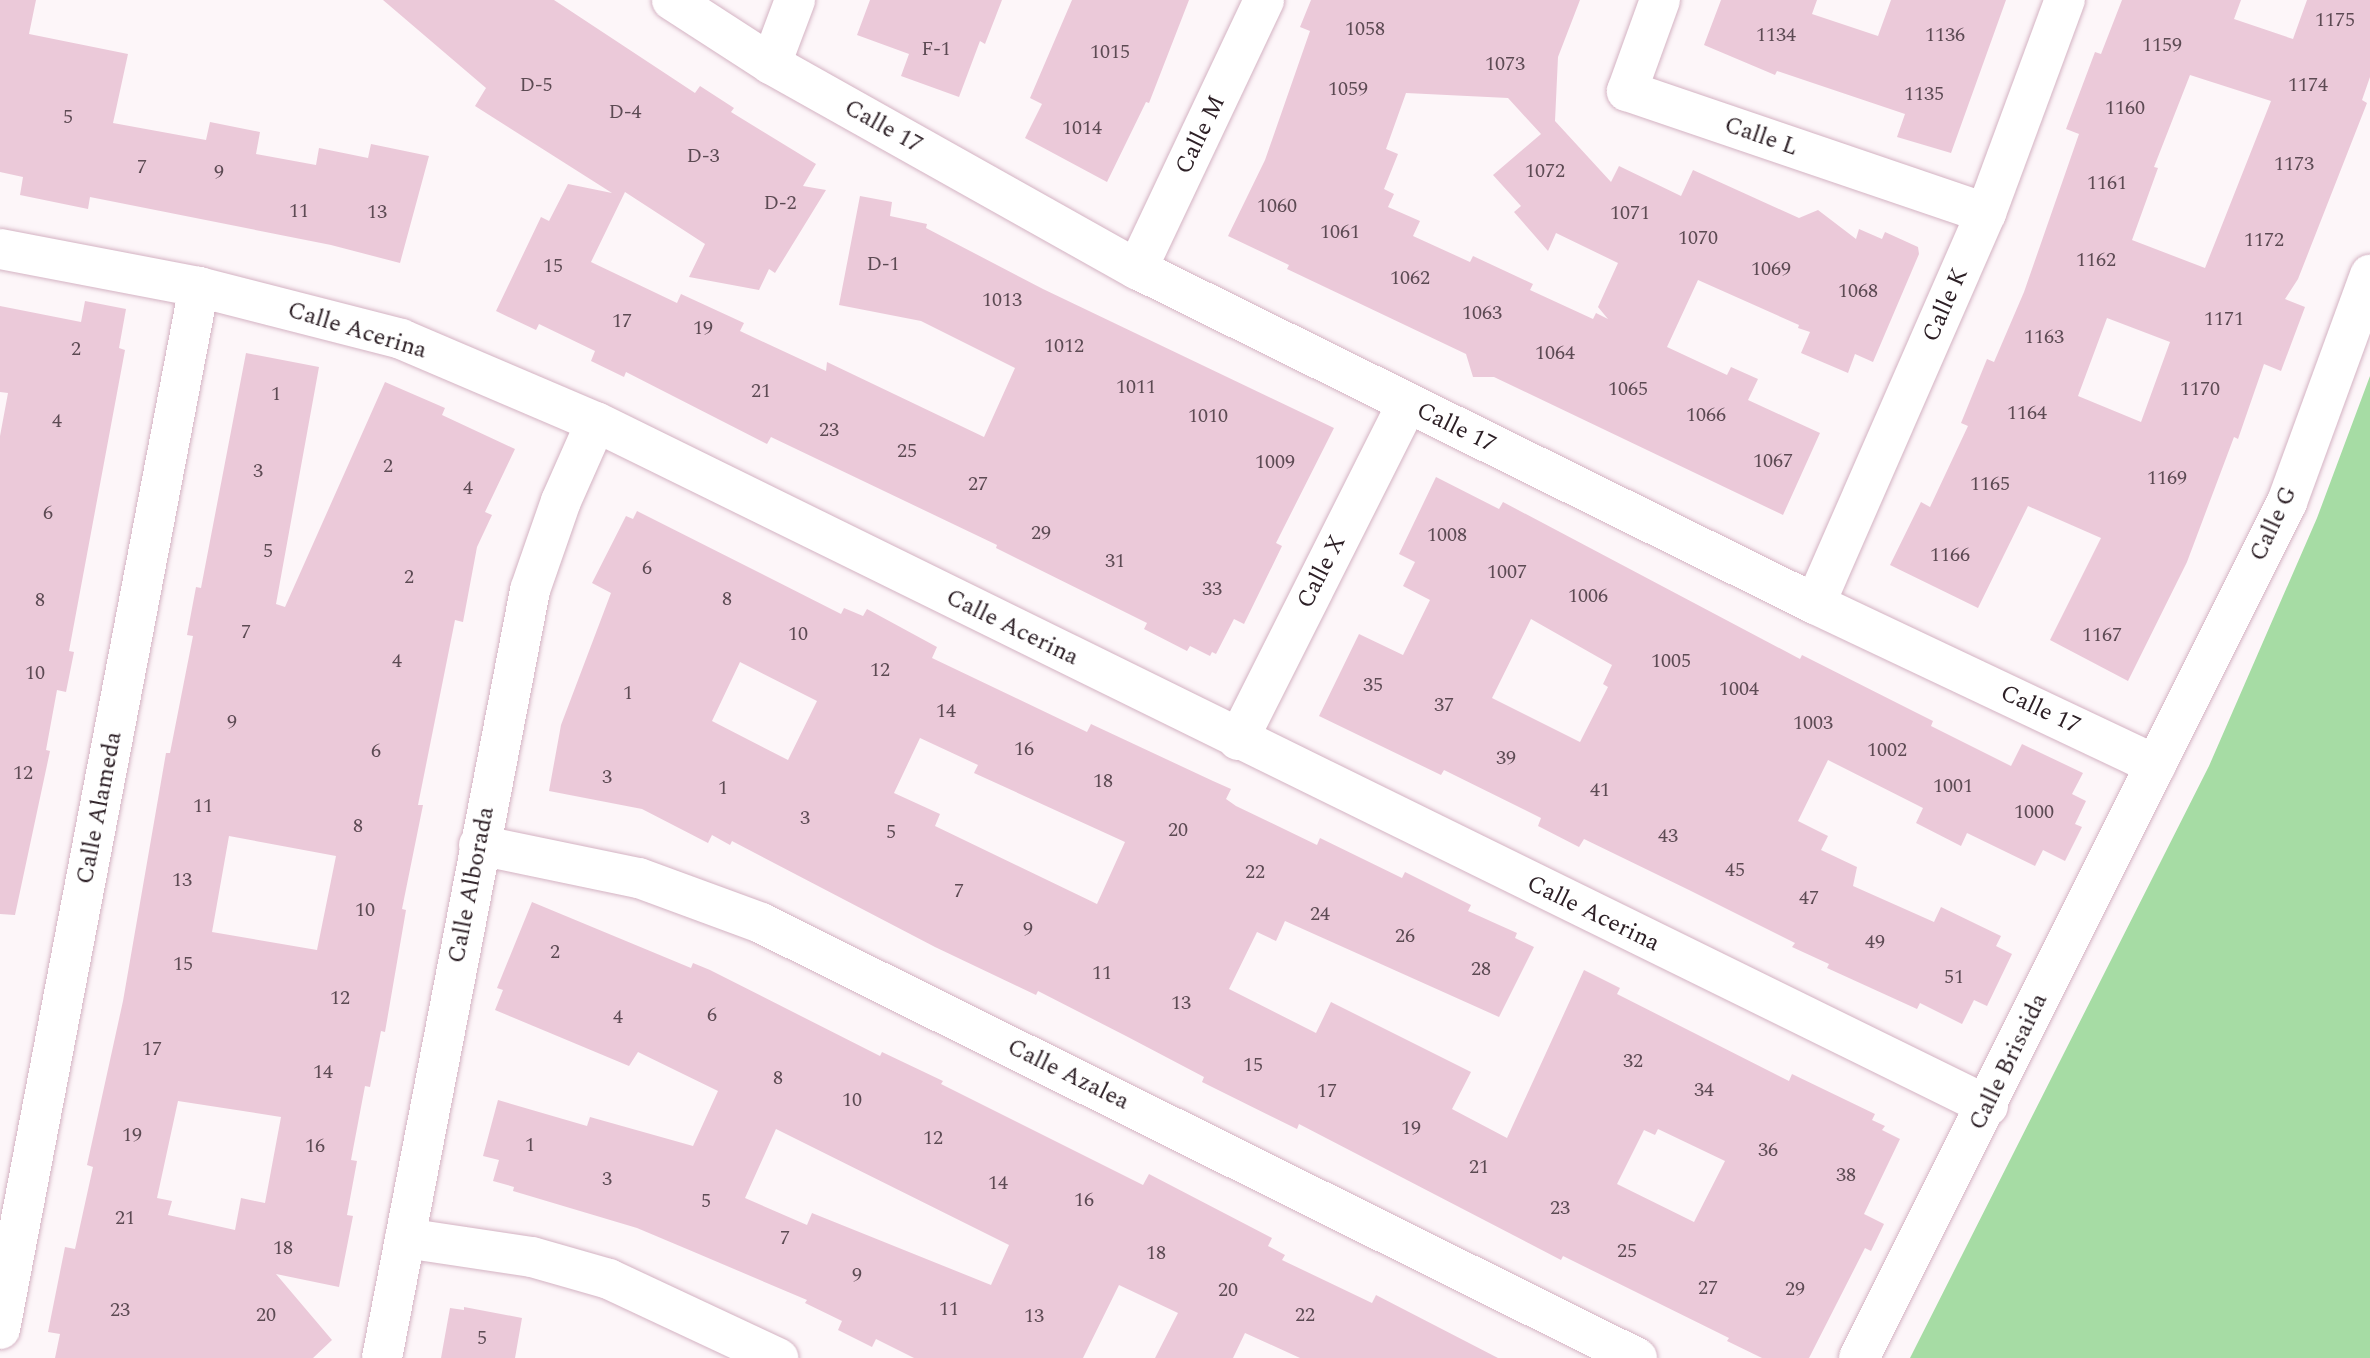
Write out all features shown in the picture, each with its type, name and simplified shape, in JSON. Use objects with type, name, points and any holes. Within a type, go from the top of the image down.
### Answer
[{"type":"street","name":"Calle 17","points":[[672,0],[771,64],[1137,269],[1815,604],[2156,765]]},
{"type":"street","points":[[771,64],[795,0]]},
{"type":"street","name":"Calle M","points":[[1137,269],[1264,0]]},
{"type":"street","name":"Calle L","points":[[1660,0],[1627,91],[1986,213]]},
{"type":"street","name":"Calle K","points":[[1815,604],[1986,213],[2065,0]]},
{"type":"street","name":"Calle Acerina","points":[[0,249],[199,287],[401,339],[596,422],[1988,1106]]},
{"type":"street","name":"Calle G","points":[[2156,765],[2287,502],[2370,275]]},
{"type":"street","name":"Calle Alameda","points":[[0,1329],[199,287]]},
{"type":"street","name":"Calle X","points":[[1238,740],[1407,404]]},
{"type":"street","name":"Calle Alborada","points":[[382,1358],[530,590],[561,501],[596,422]]},
{"type":"street","name":"Calle Brisaida","points":[[1859,1358],[1988,1106],[2156,765]]},
{"type":"street","name":"Calle Azalea","points":[[479,845],[639,878],[761,923],[1637,1358]]},
{"type":"street","points":[[405,1238],[532,1257],[609,1279],[778,1358]]},
{"type":"green space","points":[[2370,376],[2370,1358],[1910,1358],[2209,766],[2317,518]]},
{"type":"building","points":[[0,0],[36,0],[29,34],[128,54],[113,123],[206,140],[210,122],[260,132],[256,154],[316,165],[319,148],[368,158],[371,144],[429,156],[400,263],[331,245],[90,197],[88,209],[20,195],[23,177],[0,172]]},
{"type":"building","points":[[383,0],[554,0],[695,93],[700,86],[734,108],[731,112],[816,164],[803,186],[826,190],[775,273],[769,269],[759,290],[689,277],[705,244],[625,192],[591,262],[677,303],[681,294],[744,323],[740,331],[826,371],[827,362],[984,437],[1015,368],[921,321],[839,305],[860,196],[892,202],[890,216],[927,224],[926,228],[1043,289],[1334,428],[1276,543],[1282,546],[1244,624],[1234,619],[1216,654],[1212,652],[1210,656],[1190,646],[1187,651],[1144,629],[1147,623],[996,548],[997,545],[771,437],[767,444],[626,372],[624,377],[591,361],[595,351],[539,324],[536,330],[496,311],[541,217],[549,221],[568,184],[612,193],[475,106],[486,88]]},
{"type":"building","points":[[870,0],[1002,0],[985,44],[980,41],[959,97],[901,76],[909,54],[857,35]]},
{"type":"building","points":[[1072,0],[1189,0],[1149,103],[1146,102],[1107,182],[1025,138],[1042,104],[1030,98]]},
{"type":"building","points":[[1311,0],[1580,0],[1558,57],[1555,121],[1611,182],[1619,166],[1681,196],[1693,170],[1799,218],[1818,210],[1856,239],[1859,229],[1882,239],[1885,232],[1918,247],[1919,254],[1873,362],[1855,354],[1848,373],[1801,353],[1810,332],[1798,328],[1799,325],[1698,280],[1667,347],[1727,375],[1731,367],[1758,379],[1748,400],[1820,433],[1783,515],[1494,377],[1473,377],[1466,354],[1287,269],[1289,265],[1228,236],[1265,160],[1310,31],[1300,27]],"holes":[[[1406,93],[1508,98],[1541,134],[1493,175],[1521,206],[1514,212],[1548,251],[1556,233],[1618,263],[1598,307],[1608,319],[1596,313],[1593,319],[1530,290],[1533,284],[1473,256],[1470,262],[1413,236],[1420,221],[1388,207],[1394,194],[1384,189],[1398,154],[1386,149]]]},
{"type":"building","points":[[1721,0],[1817,0],[1812,14],[1878,36],[1891,0],[2006,0],[1951,153],[1897,137],[1905,114],[1777,71],[1775,75],[1704,45]]},
{"type":"building","points":[[2122,0],[2241,0],[2234,19],[2293,39],[2307,0],[2370,0],[2370,77],[2362,100],[2367,103],[2298,279],[2285,299],[2305,307],[2281,371],[2264,364],[2238,439],[2234,437],[2187,562],[2128,681],[2050,640],[2101,538],[2028,506],[1978,608],[1890,565],[1921,502],[1930,507],[1968,426],[1961,423],[1987,359],[1994,362],[2024,292],[2079,134],[2066,129],[2095,52],[2101,54]],"holes":[[[2190,75],[2271,101],[2205,268],[2132,240],[2158,168],[2154,167]],[[2107,318],[2170,342],[2141,422],[2078,396]]]},
{"type":"building","points":[[85,301],[126,309],[119,348],[125,350],[69,651],[74,652],[66,692],[57,690],[46,750],[50,751],[15,915],[0,914],[0,436],[8,393],[0,392],[0,306],[81,322]]},
{"type":"building","points":[[246,353],[319,367],[276,604],[285,607],[385,382],[445,408],[442,415],[515,449],[485,512],[492,515],[477,547],[463,622],[455,620],[418,805],[423,805],[402,909],[406,910],[385,1032],[381,1031],[370,1087],[365,1086],[351,1160],[357,1161],[347,1215],[353,1216],[339,1287],[276,1274],[332,1340],[313,1358],[55,1358],[60,1334],[48,1332],[65,1247],[75,1249],[93,1167],[87,1165],[123,1001],[166,753],[170,753],[193,636],[187,635],[196,587],[201,588]],"holes":[[[229,836],[336,856],[317,950],[212,932]],[[178,1101],[281,1117],[265,1203],[241,1198],[235,1230],[168,1215],[172,1201],[157,1198]]]},
{"type":"building","points":[[1436,477],[1499,509],[1503,502],[1800,659],[1802,655],[1933,721],[1931,726],[2011,766],[2022,744],[2083,773],[2072,794],[2086,801],[2075,824],[2082,827],[2065,861],[2043,850],[2035,866],[1967,833],[1961,846],[1916,823],[1923,808],[1828,760],[1798,821],[1828,836],[1821,850],[1857,867],[1853,886],[1934,922],[1941,907],[2001,936],[1996,946],[2012,954],[1987,1006],[1974,1000],[1962,1024],[1920,1003],[1917,1009],[1827,968],[1829,964],[1792,947],[1795,943],[1689,890],[1584,839],[1579,847],[1538,826],[1541,818],[1444,770],[1441,775],[1319,716],[1359,634],[1403,655],[1430,600],[1403,586],[1415,562],[1399,554]],"holes":[[[1531,619],[1612,665],[1603,684],[1608,687],[1580,742],[1492,698]]]},
{"type":"building","points":[[637,511],[841,614],[844,608],[863,616],[867,609],[937,647],[932,658],[1087,732],[1091,724],[1231,789],[1226,799],[1236,806],[1317,845],[1320,838],[1402,878],[1405,872],[1471,905],[1468,911],[1517,933],[1515,938],[1534,947],[1499,1017],[1285,921],[1276,941],[1257,932],[1229,989],[1316,1033],[1331,1002],[1471,1072],[1452,1109],[1507,1138],[1584,970],[1620,988],[1617,994],[1789,1081],[1792,1074],[1875,1114],[1872,1120],[1885,1126],[1882,1130],[1900,1139],[1864,1214],[1884,1224],[1871,1251],[1865,1248],[1809,1358],[1762,1358],[1727,1341],[1729,1338],[1563,1256],[1561,1260],[1299,1124],[1297,1129],[1202,1082],[1204,1077],[1126,1036],[1038,991],[1036,995],[935,947],[732,841],[730,845],[712,835],[708,843],[642,809],[549,791],[561,725],[611,593],[592,583],[626,516],[633,519]],"holes":[[[740,662],[817,701],[788,760],[712,721]],[[920,738],[978,765],[974,773],[1125,842],[1097,904],[935,826],[940,814],[894,793]],[[1658,1129],[1725,1161],[1694,1222],[1617,1184],[1644,1130],[1655,1135]]]},
{"type":"building","points":[[532,902],[691,968],[693,963],[710,970],[880,1056],[882,1052],[943,1081],[941,1084],[1143,1185],[1149,1174],[1272,1238],[1268,1246],[1285,1255],[1282,1260],[1372,1303],[1376,1295],[1498,1358],[1300,1358],[1245,1333],[1233,1358],[1155,1358],[1178,1313],[1119,1285],[1083,1358],[914,1358],[876,1339],[872,1347],[838,1330],[842,1321],[805,1303],[807,1300],[637,1228],[513,1191],[514,1187],[493,1181],[499,1160],[483,1156],[498,1100],[587,1126],[590,1117],[693,1146],[718,1091],[638,1052],[629,1066],[495,1010],[503,990],[497,988]],"holes":[[[776,1129],[1009,1245],[991,1285],[812,1213],[807,1225],[745,1198]]]},
{"type":"building","points":[[464,1307],[522,1318],[515,1358],[441,1358],[450,1308],[464,1310]]}]
